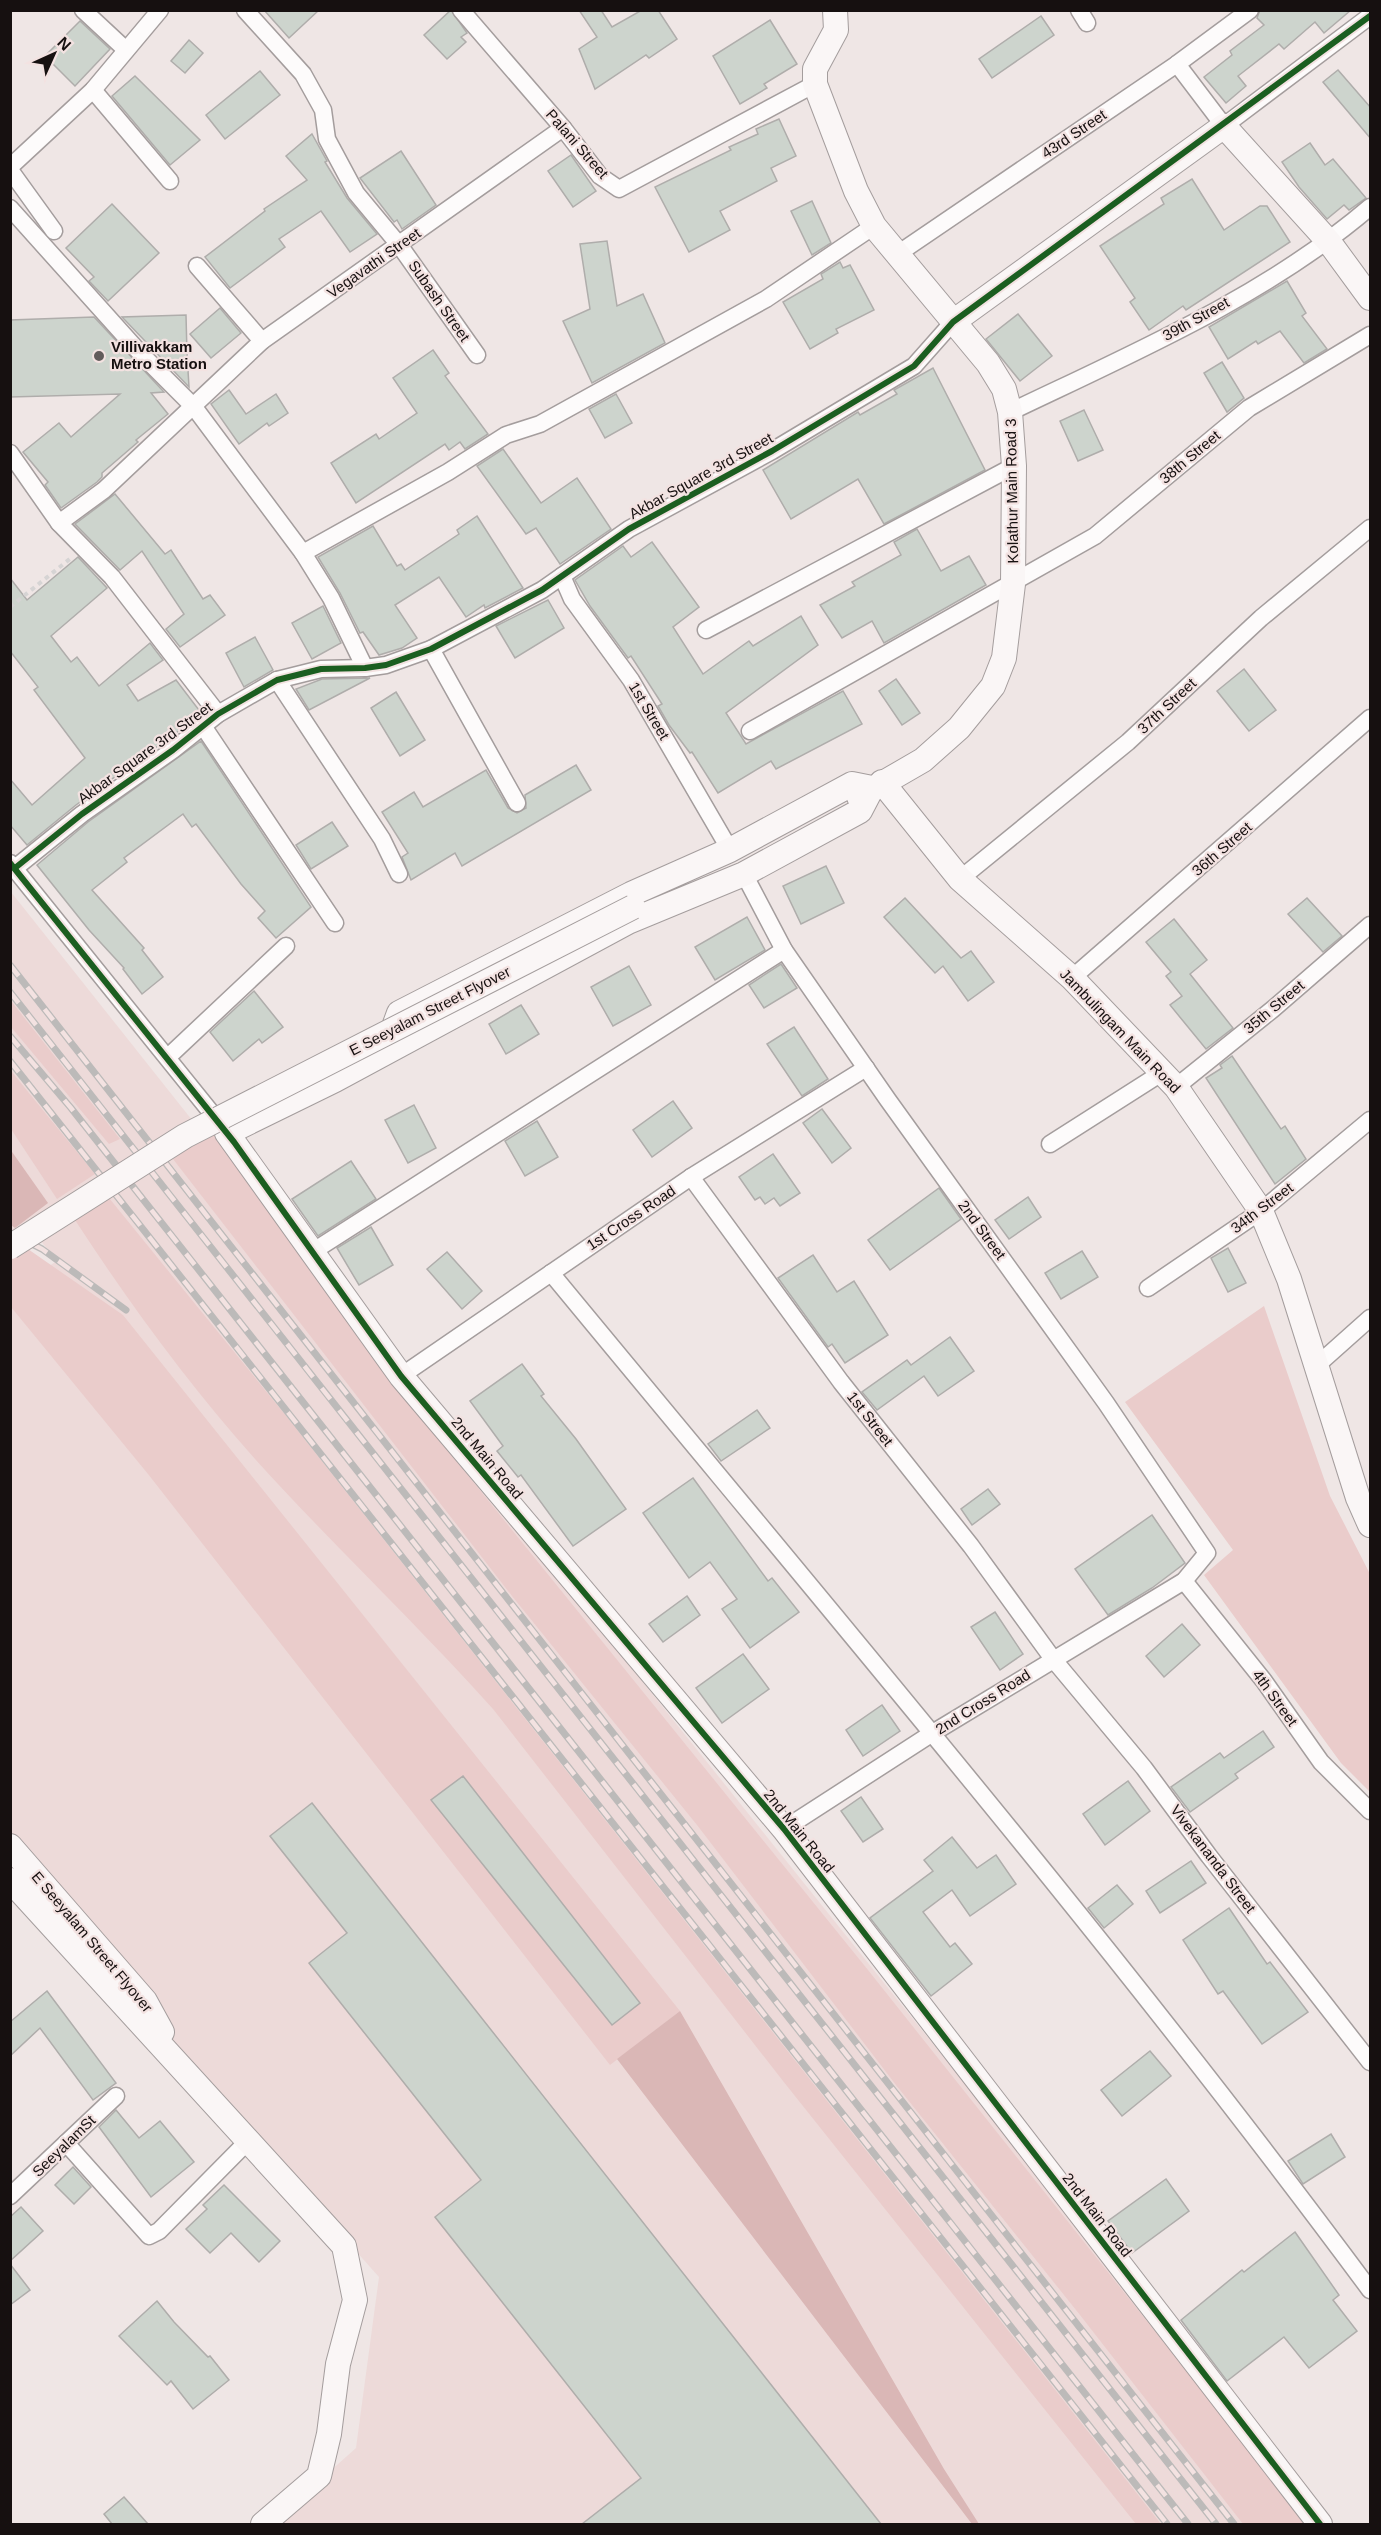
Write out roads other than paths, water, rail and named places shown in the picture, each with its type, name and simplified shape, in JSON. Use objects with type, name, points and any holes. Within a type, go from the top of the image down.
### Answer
[{"type":"street","points":[[83,10],[126,50]]},
{"type":"street","points":[[54,231],[10,168],[93,90],[160,10]]},
{"type":"street","name":"Subash Street","points":[[245,10],[303,74],[323,110],[327,139],[356,193],[400,246],[477,354]]},
{"type":"street","name":"Palani Street","points":[[461,10],[563,128],[600,176],[619,189],[815,84]]},
{"type":"street","points":[[815,84],[815,69],[832,39],[837,17],[835,10]]},
{"type":"street","name":"43rd Street","points":[[896,255],[1177,64],[1250,10]]},
{"type":"street","points":[[953,322],[1224,126],[1371,16]]},
{"type":"street","points":[[1177,64],[1224,126],[1329,242],[1371,298]]},
{"type":"street","name":"Kolathur Main Road 3","points":[[815,84],[856,191],[874,226],[988,363],[1004,389],[1010,412],[1014,466],[1013,584],[1004,658],[993,686],[959,728],[923,760],[872,789]]},
{"type":"street","points":[[93,90],[170,181]]},
{"type":"street","name":"Vegavathi Street","points":[[59,523],[104,490],[262,341],[400,246],[563,128]]},
{"type":"street","name":"39th Street","points":[[1010,412],[1179,330],[1329,242],[1371,207]]},
{"type":"street","points":[[10,208],[71,278],[194,407],[303,553],[332,598],[365,668]]},
{"type":"street","points":[[303,553],[448,472],[506,435],[540,424],[766,299],[874,226]]},
{"type":"street","points":[[197,266],[262,341]]},
{"type":"street","name":"Akbar Square 3rd Street","points":[[227,1133],[13,865],[173,750],[218,714],[277,680],[321,669],[386,665],[431,649],[562,576],[629,529],[772,451],[914,366],[953,322]]},
{"type":"street","name":"38th Street","points":[[750,731],[1095,536],[1250,408],[1371,334]]},
{"type":"street","points":[[10,453],[59,523],[112,577],[218,714]]},
{"type":"street","points":[[706,630],[1014,466]]},
{"type":"street","name":"37th Street","points":[[960,879],[1128,742],[1261,618],[1371,528]]},
{"type":"street","name":"1st Street","points":[[562,576],[572,599],[631,680],[730,850]]},
{"type":"street","points":[[431,649],[517,803]]},
{"type":"street","points":[[277,680],[382,839],[399,874]]},
{"type":"street","name":"36th Street","points":[[1071,978],[1371,718]]},
{"type":"street","points":[[203,726],[335,923]]},
{"type":"street","points":[[227,1133],[397,1046],[628,922],[744,874],[860,811],[872,789],[852,784],[730,850],[631,894],[399,1013],[394,1024],[397,1046]]},
{"type":"street","name":"Jambulingam Main Road","points":[[872,789],[960,879],[1071,978],[1169,1080],[1262,1211],[1289,1279],[1315,1367],[1364,1493],[1371,1525]]},
{"type":"street","name":"E Seeyalam Street Flyover","points":[[10,1247],[185,1136],[633,907],[729,863],[872,789]]},
{"type":"street","name":"2nd Street","points":[[744,874],[784,950],[1106,1403],[1207,1553],[1184,1581]]},
{"type":"street","name":"35th Street","points":[[1050,1144],[1169,1080],[1273,1009],[1371,925]]},
{"type":"street","points":[[168,1057],[286,946]]},
{"type":"street","points":[[312,1252],[784,950]]},
{"type":"street","name":"1st Cross Road","points":[[401,1376],[691,1177],[866,1068]]},
{"type":"street","name":"34th Street","points":[[1148,1288],[1262,1211],[1371,1120]]},
{"type":"street","name":"2nd Main Road","points":[[227,1133],[401,1376],[784,1829],[1320,2524]]},
{"type":"street","name":"1st Street","points":[[691,1177],[841,1382],[970,1546],[1053,1659]]},
{"type":"street","points":[[551,1273],[931,1734],[1262,2143],[1371,2290]]},
{"type":"street","points":[[1315,1367],[1371,1318]]},
{"type":"street","name":"2nd Cross Road","points":[[784,1829],[931,1734],[1184,1581]]},
{"type":"street","name":"4th Street","points":[[1184,1581],[1264,1681],[1321,1762],[1371,1811]]},
{"type":"street","name":"Vivekananda Street","points":[[1053,1659],[1144,1768],[1209,1856],[1371,2062]]},
{"type":"street","name":"E Seeyalam Street Flyover","points":[[10,1846],[145,2001],[186,2073]]},
{"type":"street","points":[[10,1880],[344,2246],[355,2300],[338,2364],[329,2434],[319,2476],[263,2524]]},
{"type":"street","name":"SeeyalamSt","points":[[10,2196],[116,2096]]},
{"type":"street","points":[[66,2143],[149,2236],[159,2231],[248,2141]]},
{"type":"railway","points":[[10,965],[1234,2524]]},
{"type":"railway","points":[[10,992],[1216,2524]]},
{"type":"railway","points":[[10,1036],[71,1108],[1188,2524]]},
{"type":"railway","points":[[10,1061],[1167,2524]]},
{"type":"railway","points":[[10,1233],[42,1249],[126,1310]]},
{"type":"place","name":"Villivakkam Metro Station","points":[[99,356]]}]
